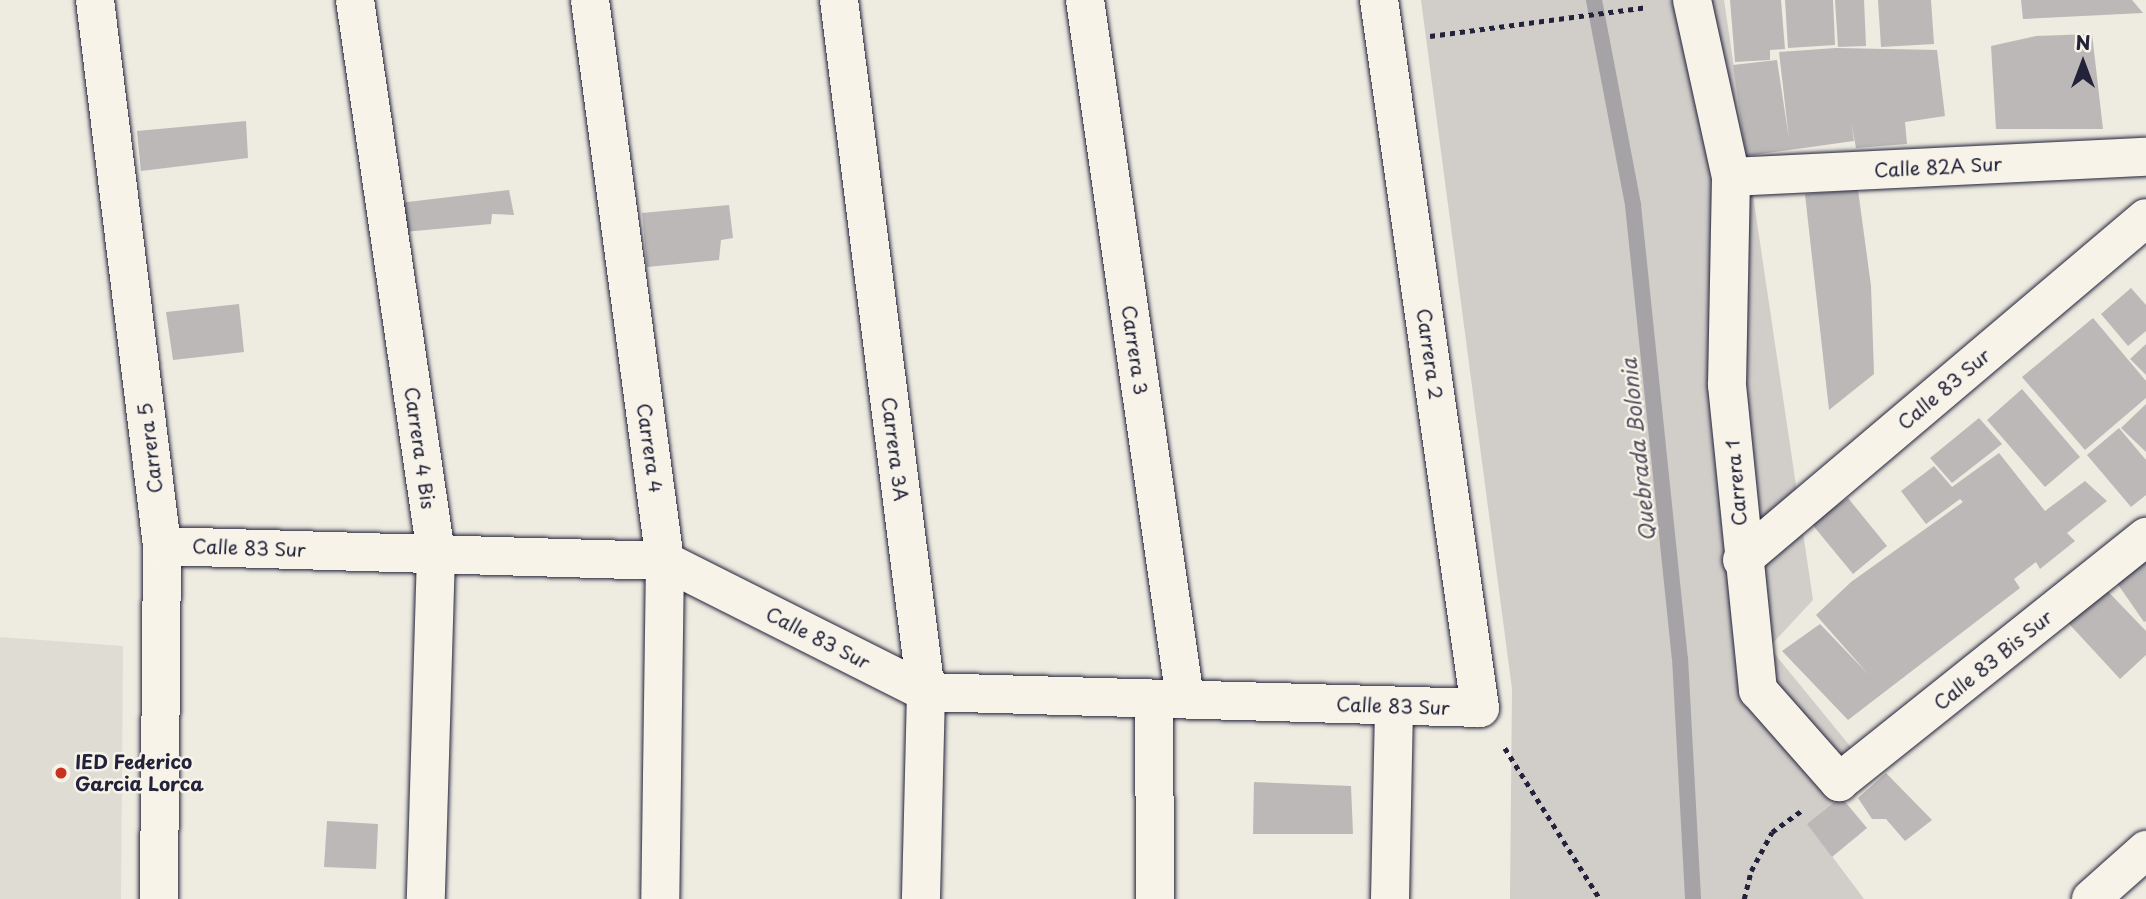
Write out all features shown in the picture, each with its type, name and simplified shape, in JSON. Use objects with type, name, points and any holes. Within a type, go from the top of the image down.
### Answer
[{"type":"street","name":"Carrera 5","points":[[96,0],[162,546],[159,899]]},
{"type":"street","name":"Carrera 4 Bis","points":[[355,0],[436,554],[426,899]]},
{"type":"street","name":"Carrera 4","points":[[590,0],[665,561],[660,899]]},
{"type":"street","name":"Carrera 3A","points":[[839,0],[926,692],[921,899]]},
{"type":"street","name":"Carrera 3","points":[[1085,0],[1169,699],[1155,899]]},
{"type":"street","name":"Carrera 2","points":[[1379,0],[1480,708]]},
{"type":"street","name":"Carrera 1","points":[[1692,0],[1731,177],[1727,385],[1742,560],[1758,690],[1839,782]]},
{"type":"street","name":"Calle 82A Sur","points":[[1731,177],[2146,157]]},
{"type":"street","name":"Calle 83 Sur","points":[[1742,560],[2146,218]]},
{"type":"street","name":"Calle 83 Bis Sur","points":[[1839,782],[2146,537]]},
{"type":"street","name":"Calle 83 Sur","points":[[162,546],[665,561],[926,692],[1480,708]]},
{"type":"street","points":[[1390,899],[1394,706]]},
{"type":"street","points":[[2091,899],[2146,850]]},
{"type":"path","points":[[1385,43],[1633,5]]},
{"type":"path","points":[[1480,708],[1600,899]]},
{"type":"path","points":[[1744,899],[1751,871],[1772,832],[1839,782]]},
{"type":"shaded area","points":[[1421,0],[1724,0],[1813,600],[1769,647],[1872,773],[1808,824],[1864,899],[1510,899],[1512,689]]},
{"type":"shaded area","name":"IED Federico Garcia Lorca","points":[[0,637],[123,646],[121,899],[0,899]]},
{"type":"building","points":[[1730,0],[1781,0],[1785,49],[1770,50],[1770,60],[1735,62]]},
{"type":"building","points":[[1785,0],[1833,0],[1835,45],[1788,48]]},
{"type":"building","points":[[1835,0],[1864,0],[1866,46],[1838,47]]},
{"type":"building","points":[[1878,0],[1931,0],[1934,44],[1881,47]]},
{"type":"building","points":[[2021,0],[2132,0],[2143,13],[2023,19]]},
{"type":"building","points":[[2092,34],[2103,129],[1996,129],[1991,46],[2036,36]]},
{"type":"building","points":[[1836,48],[1937,50],[1945,116],[1905,122],[1907,144],[1856,148],[1851,122],[1854,141],[1746,156],[1733,65],[1777,60],[1789,139],[1779,52]]},
{"type":"building","points":[[246,121],[248,158],[141,171],[137,131]]},
{"type":"building","points":[[509,190],[514,215],[492,214],[491,224],[404,232],[399,203]]},
{"type":"building","points":[[1858,190],[1871,286],[1874,374],[1829,410],[1805,194]]},
{"type":"building","points":[[729,205],[733,238],[721,240],[719,260],[647,267],[642,213]]},
{"type":"building","points":[[2131,288],[2146,305],[2146,331],[2128,346],[2101,314]]},
{"type":"building","points":[[239,304],[244,352],[173,360],[166,312]]},
{"type":"building","points":[[2093,318],[2146,381],[2146,398],[2085,450],[2022,377]]},
{"type":"building","points":[[2146,344],[2146,375],[2130,359]]},
{"type":"building","points":[[2022,389],[2080,457],[2045,487],[1987,420]]},
{"type":"building","points":[[2146,404],[2146,452],[2121,428]]},
{"type":"building","points":[[1979,418],[2002,444],[1952,483],[1930,458]]},
{"type":"building","points":[[2119,428],[2146,460],[2146,495],[2131,507],[2087,455]]},
{"type":"building","points":[[1999,453],[2045,511],[2085,481],[2107,501],[2067,533],[2075,541],[2040,569],[2036,562],[2014,579],[2020,588],[1848,720],[1782,651],[1820,624],[1869,675],[1816,615],[1851,582],[1963,502],[1960,499],[1926,524],[1901,491],[1934,466],[1952,487]]},
{"type":"building","points":[[1848,498],[1887,546],[1853,574],[1811,523]]},
{"type":"building","points":[[2146,548],[2146,621],[2144,622],[2110,573]]},
{"type":"building","points":[[2096,579],[2146,631],[2146,655],[2120,679],[2059,613]]},
{"type":"building","points":[[1886,773],[1932,820],[1905,841],[1886,819],[1872,819],[1858,798]]},
{"type":"building","points":[[1254,782],[1351,786],[1353,834],[1253,834]]},
{"type":"building","points":[[1841,797],[1867,828],[1832,857],[1807,824]]},
{"type":"building","points":[[327,821],[378,824],[376,869],[324,867]]},
{"type":"waterway","name":"Quebrada Bolonia","points":[[1594,0],[1633,205],[1680,658],[1693,899]]},
{"type":"place","name":"IED Federico Garcia Lorca","points":[[61,773]]}]
